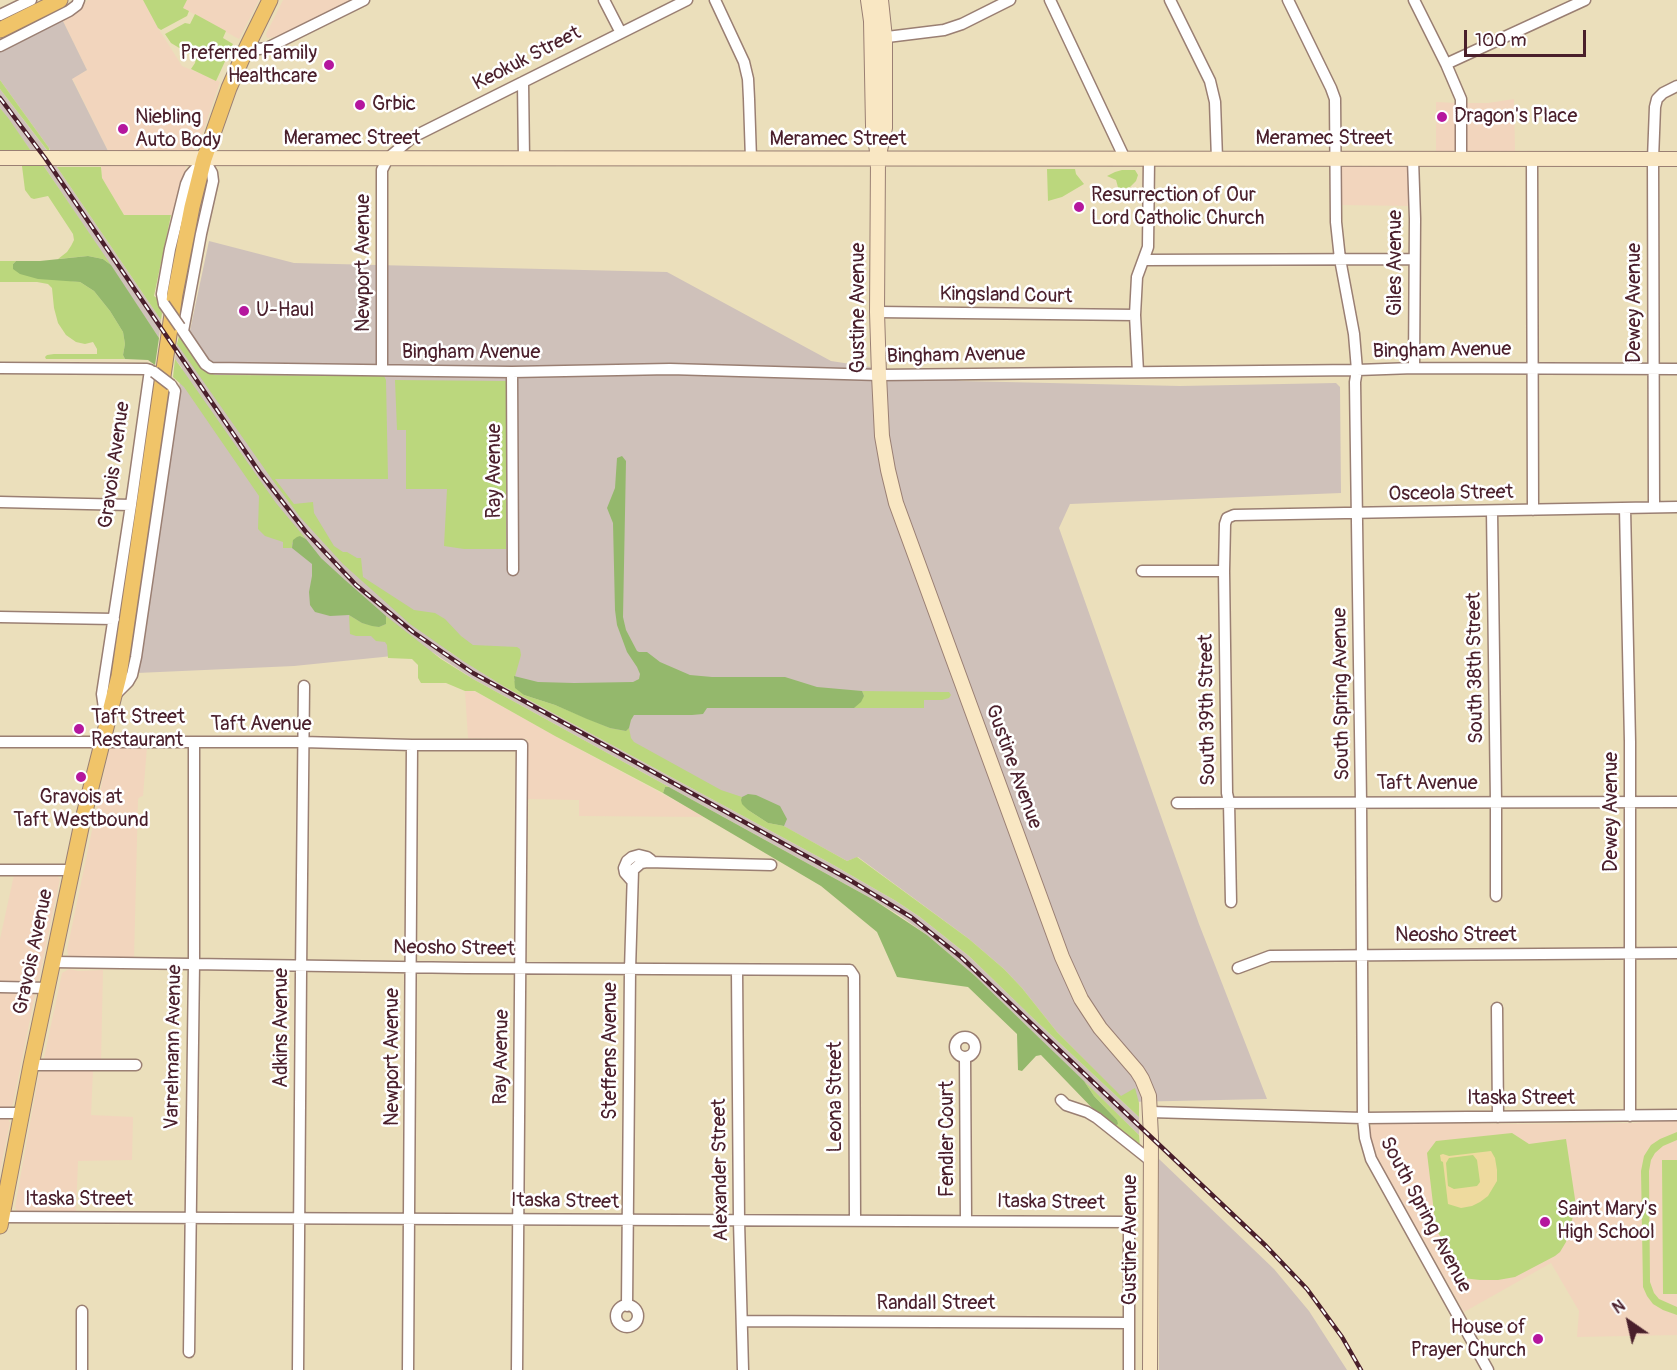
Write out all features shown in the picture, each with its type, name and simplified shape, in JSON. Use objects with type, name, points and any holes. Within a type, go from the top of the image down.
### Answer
[{"type":"main road","points":[[0,30],[60,0]]},
{"type":"main road","name":"Gravois Avenue","points":[[1,1220],[53,962],[102,741],[119,676],[176,294],[190,218],[204,159],[229,88],[270,0]]},
{"type":"street","points":[[0,15],[31,0]]},
{"type":"street","points":[[0,46],[69,11],[80,0]]},
{"type":"street","points":[[247,47],[267,48],[364,0]]},
{"type":"street","points":[[604,0],[621,33]]},
{"type":"street","name":"Keokuk Street","points":[[388,158],[413,137],[687,0]]},
{"type":"street","points":[[715,0],[746,70],[751,159]]},
{"type":"street","name":"Gustine Avenue","points":[[868,0],[871,21],[878,38]]},
{"type":"street","name":"Gustine Avenue","points":[[881,0],[878,38],[885,128],[878,159],[877,312],[882,436],[888,470],[896,503],[1059,949],[1081,999],[1100,1028],[1143,1079],[1149,1096],[1150,1370]]},
{"type":"street","points":[[878,38],[944,30],[962,24],[1010,0]]},
{"type":"street","points":[[1050,0],[1125,159]]},
{"type":"street","points":[[1170,0],[1210,81],[1215,102],[1218,159]]},
{"type":"street","name":"South Spring Avenue","points":[[1288,0],[1335,99],[1336,222],[1340,259],[1354,334],[1357,370],[1355,382],[1365,1138],[1371,1159],[1488,1370]]},
{"type":"street","points":[[1414,0],[1461,99],[1461,158]]},
{"type":"street","points":[[1446,64],[1585,0]]},
{"type":"street","points":[[523,82],[524,159]]},
{"type":"street","name":"Dewey Avenue","points":[[1654,507],[1653,159],[1655,107],[1657,99],[1663,93],[1677,86]]},
{"type":"street","name":"Meramec Street","points":[[0,158],[1677,159]]},
{"type":"street","name":"Newport Avenue","points":[[382,370],[382,170],[388,158]]},
{"type":"street","points":[[181,329],[213,181],[212,173],[204,159]]},
{"type":"street","name":"Gravois Avenue","points":[[181,329],[164,304],[162,294],[186,184],[190,175],[204,159]]},
{"type":"street","points":[[1138,372],[1134,315],[1137,277],[1148,247],[1149,159]]},
{"type":"street","name":"Giles Avenue","points":[[1413,159],[1414,368]]},
{"type":"street","points":[[1532,159],[1533,510]]},
{"type":"street","points":[[1144,260],[1414,259]]},
{"type":"street","name":"Kingsland Court","points":[[877,312],[1134,315]]},
{"type":"street","name":"Bingham Avenue","points":[[181,329],[205,364],[211,368],[512,372],[670,369],[879,375],[1414,368],[1677,369]]},
{"type":"street","points":[[0,368],[152,371]]},
{"type":"street","name":"Gravois Avenue","points":[[106,724],[102,694],[152,371],[171,385],[175,391],[132,675],[114,696]]},
{"type":"street","name":"Ray Avenue","points":[[512,372],[513,570]]},
{"type":"street","points":[[0,502],[131,505]]},
{"type":"street","name":"Osceola Street","points":[[1227,518],[1233,515],[1677,507]]},
{"type":"street","name":"Dewey Avenue","points":[[1625,508],[1629,673],[1630,1116]]},
{"type":"street","name":"South 38th Street","points":[[1492,511],[1496,896]]},
{"type":"street","name":"South 39th Street","points":[[1227,518],[1224,571],[1231,902]]},
{"type":"street","points":[[1142,571],[1224,571]]},
{"type":"street","points":[[0,617],[114,619]]},
{"type":"street","name":"Adkins Avenue","points":[[298,1370],[304,686]]},
{"type":"street","name":"Taft Avenue","points":[[0,742],[522,745]]},
{"type":"street","name":"Varrelmann Avenue","points":[[189,1352],[194,964],[194,743]]},
{"type":"street","name":"Newport Avenue","points":[[408,1370],[412,745]]},
{"type":"street","name":"Ray Avenue","points":[[517,1370],[522,745]]},
{"type":"street","name":"Taft Avenue","points":[[1177,803],[1677,802]]},
{"type":"street","name":"Steffens Avenue","points":[[627,1306],[632,874],[641,863],[652,862],[771,865]]},
{"type":"street","points":[[0,870],[73,870]]},
{"type":"street","name":"Neosho Street","points":[[1238,968],[1270,956],[1677,953]]},
{"type":"street","name":"Neosho Street","points":[[53,962],[630,970],[850,970],[853,973]]},
{"type":"street","name":"Alexander Street","points":[[737,970],[743,1370]]},
{"type":"street","name":"Leona Street","points":[[853,973],[855,1220]]},
{"type":"street","points":[[0,987],[48,988]]},
{"type":"street","points":[[1497,1008],[1498,1117]]},
{"type":"street","name":"Fendler Court","points":[[965,1057],[966,1220]]},
{"type":"street","points":[[32,1065],[136,1065]]},
{"type":"street","points":[[1061,1100],[1066,1106],[1097,1118],[1151,1161]]},
{"type":"street","name":"Itaska Street","points":[[1150,1112],[1363,1118],[1677,1115]]},
{"type":"street","points":[[0,1113],[22,1113]]},
{"type":"street","name":"Itaska Street","points":[[1,1220],[410,1218],[1129,1222],[1129,1323]]},
{"type":"street","points":[[82,1311],[82,1370]]},
{"type":"street","name":"Randall Street","points":[[742,1321],[1129,1323]]},
{"type":"street","points":[[1129,1323],[1129,1370]]},
{"type":"shaded area","points":[[88,0],[143,0],[182,66],[220,82],[200,141],[193,151],[109,153],[72,78],[87,70],[62,19],[78,11]]},
{"type":"shaded area","points":[[187,0],[259,0],[239,39],[183,8]]},
{"type":"shaded area","points":[[283,0],[350,0],[276,37],[267,38],[266,34]]},
{"type":"shaded area","points":[[62,19],[87,70],[72,79],[109,153],[33,154],[0,108],[0,89],[49,153],[49,148],[0,80],[0,49]]},
{"type":"shaded area","points":[[1514,99],[1515,152],[1468,152],[1465,103],[1488,103]]},
{"type":"shaded area","points":[[1436,102],[1456,103],[1456,148],[1452,152],[1436,153]]},
{"type":"shaded area","points":[[55,164],[161,320],[159,338],[43,165]]},
{"type":"shaded area","points":[[101,164],[185,165],[173,215],[124,215],[102,178]]},
{"type":"shaded area","points":[[1345,164],[1406,166],[1409,169],[1410,206],[1340,205],[1341,167]]},
{"type":"shaded area","points":[[209,241],[294,263],[667,272],[831,361],[962,381],[1180,386],[1336,383],[1340,387],[1341,493],[1070,504],[1059,528],[1199,924],[1267,1099],[1126,1102],[1057,1032],[1004,969],[969,939],[858,857],[847,861],[463,649],[448,651],[505,687],[830,863],[920,917],[969,956],[1139,1117],[1139,1135],[974,975],[927,935],[899,915],[473,679],[432,652],[294,666],[137,673],[182,368],[175,359],[177,344],[185,354]]},
{"type":"shaded area","points":[[465,691],[474,691],[705,817],[579,816],[579,800],[527,799],[527,739],[468,738]]},
{"type":"shaded area","points":[[147,747],[143,796],[138,799],[134,959],[69,957],[67,950],[109,749]]},
{"type":"shaded area","points":[[14,875],[56,875],[60,879],[39,979],[36,982],[0,983],[0,939]]},
{"type":"shaded area","points":[[69,969],[103,970],[101,1061],[46,1060],[44,1058],[62,973]]},
{"type":"shaded area","points":[[0,992],[32,992],[35,995],[13,1104],[10,1107],[0,1107]]},
{"type":"shaded area","points":[[43,1070],[93,1070],[91,1115],[133,1117],[132,1160],[78,1161],[76,1212],[20,1212],[15,1207],[39,1073]]},
{"type":"shaded area","points":[[0,1118],[8,1119],[10,1123],[0,1172]]},
{"type":"shaded area","name":"Saint Mary's High School","points":[[1677,1119],[1677,1335],[1577,1337],[1579,1311],[1551,1263],[1464,1312],[1374,1152],[1370,1127],[1374,1122],[1633,1123]]},
{"type":"shaded area","points":[[1159,1159],[1274,1269],[1309,1311],[1347,1370],[1159,1370]]},
{"type":"green space","points":[[143,0],[187,0],[183,8],[189,11],[187,16],[161,30]]},
{"type":"green space","points":[[195,14],[226,31],[223,38],[233,44],[216,81],[191,69],[196,58],[171,43],[165,34],[185,23],[190,24]]},
{"type":"green space","points":[[0,80],[49,148],[50,154],[0,89]]},
{"type":"green space","points":[[0,108],[9,119],[33,154],[0,153]]},
{"type":"green space","points":[[43,165],[111,265],[103,259],[88,256],[58,259],[71,246],[74,240],[73,234],[48,196],[34,199],[25,190],[22,166]]},
{"type":"green space","points":[[57,167],[101,167],[102,178],[124,215],[171,215],[154,296],[157,298],[162,313],[161,320]]},
{"type":"green space","points":[[1047,169],[1075,169],[1084,184],[1062,197],[1048,201]]},
{"type":"green space","points":[[1122,170],[1135,170],[1138,175],[1130,187],[1119,191],[1116,180],[1107,176]]},
{"type":"green space","points":[[88,256],[103,259],[111,265],[159,338],[155,365],[148,360],[125,359],[123,332],[94,291],[80,282],[38,279],[20,274],[13,269],[16,261]]},
{"type":"green space","points":[[0,261],[16,261],[13,264],[62,280],[80,282],[94,291],[123,332],[125,359],[46,359],[47,355],[54,354],[97,354],[97,349],[93,342],[85,344],[76,342],[66,335],[58,323],[52,288],[48,284],[0,282]]},
{"type":"green space","points":[[179,336],[202,369],[215,375],[384,376],[386,380],[388,479],[275,479],[294,504],[313,502],[314,513],[334,546],[343,552],[361,558],[363,577],[414,610],[435,613],[445,619],[473,645],[520,649],[521,655],[514,680],[524,695],[610,728],[626,731],[629,728],[634,742],[721,790],[742,797],[741,800],[748,810],[768,823],[784,826],[847,861],[857,857],[969,939],[1004,969],[1057,1032],[1121,1096],[1135,1088],[1139,1103],[1139,1117],[969,956],[920,917],[830,863],[505,687],[410,624],[343,564],[300,517],[177,344]]},
{"type":"green space","points":[[175,359],[276,503],[306,539],[300,536],[292,543],[292,548],[283,548],[283,542],[265,536],[258,529],[259,496],[184,387],[173,377]]},
{"type":"green space","points":[[395,380],[506,381],[506,549],[464,549],[444,546],[447,489],[406,489],[406,430],[397,430]]},
{"type":"green space","points":[[622,456],[626,461],[623,617],[626,630],[637,651],[647,652],[660,662],[690,675],[785,677],[817,687],[862,691],[864,696],[861,702],[854,708],[707,708],[703,714],[634,715],[626,731],[610,728],[524,695],[515,688],[514,676],[538,682],[574,683],[633,682],[639,679],[640,674],[627,652],[617,625],[613,523],[607,508],[615,488],[617,458]]},
{"type":"green space","points":[[300,536],[306,539],[321,558],[386,616],[386,624],[379,627],[372,626],[349,615],[330,616],[315,612],[310,605],[309,592],[312,564],[292,548],[293,540]]},
{"type":"green space","points":[[349,615],[362,623],[379,627],[386,624],[386,616],[441,659],[473,679],[669,787],[665,787],[663,793],[475,691],[465,691],[446,683],[421,683],[418,678],[418,665],[412,659],[388,658],[385,642],[376,641],[371,636],[350,634]]},
{"type":"green space","points":[[862,691],[949,692],[951,695],[942,700],[924,700],[924,708],[854,708],[864,696]]},
{"type":"green space","points":[[665,787],[669,787],[874,900],[927,935],[974,975],[1084,1081],[1118,1124],[1115,1126],[1097,1113],[1041,1055],[1036,1056],[1022,1071],[1018,1070],[1017,1034],[968,987],[897,977],[877,932],[821,886],[663,793]]},
{"type":"green space","points":[[748,794],[756,795],[780,806],[787,819],[784,826],[768,823],[748,810],[741,800]]},
{"type":"green space","points":[[1084,1081],[1139,1135],[1140,1148],[1115,1126],[1117,1120],[1094,1096]]},
{"type":"green space","points":[[1677,1132],[1677,1140],[1663,1146],[1655,1153],[1649,1171],[1650,1282],[1659,1299],[1677,1307],[1677,1315],[1653,1304],[1643,1287],[1641,1171],[1644,1156],[1651,1145]]},
{"type":"green space","points":[[1512,1133],[1529,1144],[1566,1139],[1575,1209],[1566,1242],[1555,1256],[1515,1277],[1480,1280],[1454,1277],[1451,1255],[1436,1229],[1427,1153],[1436,1141]]},
{"type":"green space","points":[[1662,1160],[1677,1160],[1677,1294],[1663,1294]]},
{"type":"sand","points":[[1491,1151],[1495,1158],[1497,1181],[1488,1196],[1472,1206],[1461,1208],[1448,1204],[1443,1162],[1440,1155]],"holes":[[[1473,1155],[1477,1160],[1480,1182],[1477,1186],[1454,1189],[1448,1186],[1446,1163],[1449,1158]]]},
{"type":"railway","points":[[0,98],[45,158],[260,473],[306,532],[356,585],[413,632],[473,673],[848,879],[911,917],[961,957],[1266,1246],[1307,1289],[1342,1337],[1361,1370]]},
{"type":"place","name":"Preferred Family Healthcare","points":[[329,65]]},
{"type":"place","name":"Grbic","points":[[360,105]]},
{"type":"place","name":"Dragon's Place","points":[[1442,117]]},
{"type":"place","name":"Niebling Auto Body","points":[[123,129]]},
{"type":"place","name":"Resurrection of Our Lord Catholic Church","points":[[1079,207]]},
{"type":"place","name":"U-Haul","points":[[244,311]]},
{"type":"place","name":"Taft Street Restaurant","points":[[79,729]]},
{"type":"place","name":"Gravois at Taft Westbound","points":[[81,777]]},
{"type":"place","name":"Saint Mary's High School","points":[[1545,1222]]},
{"type":"place","name":"House of Prayer Church","points":[[1538,1339]]}]
